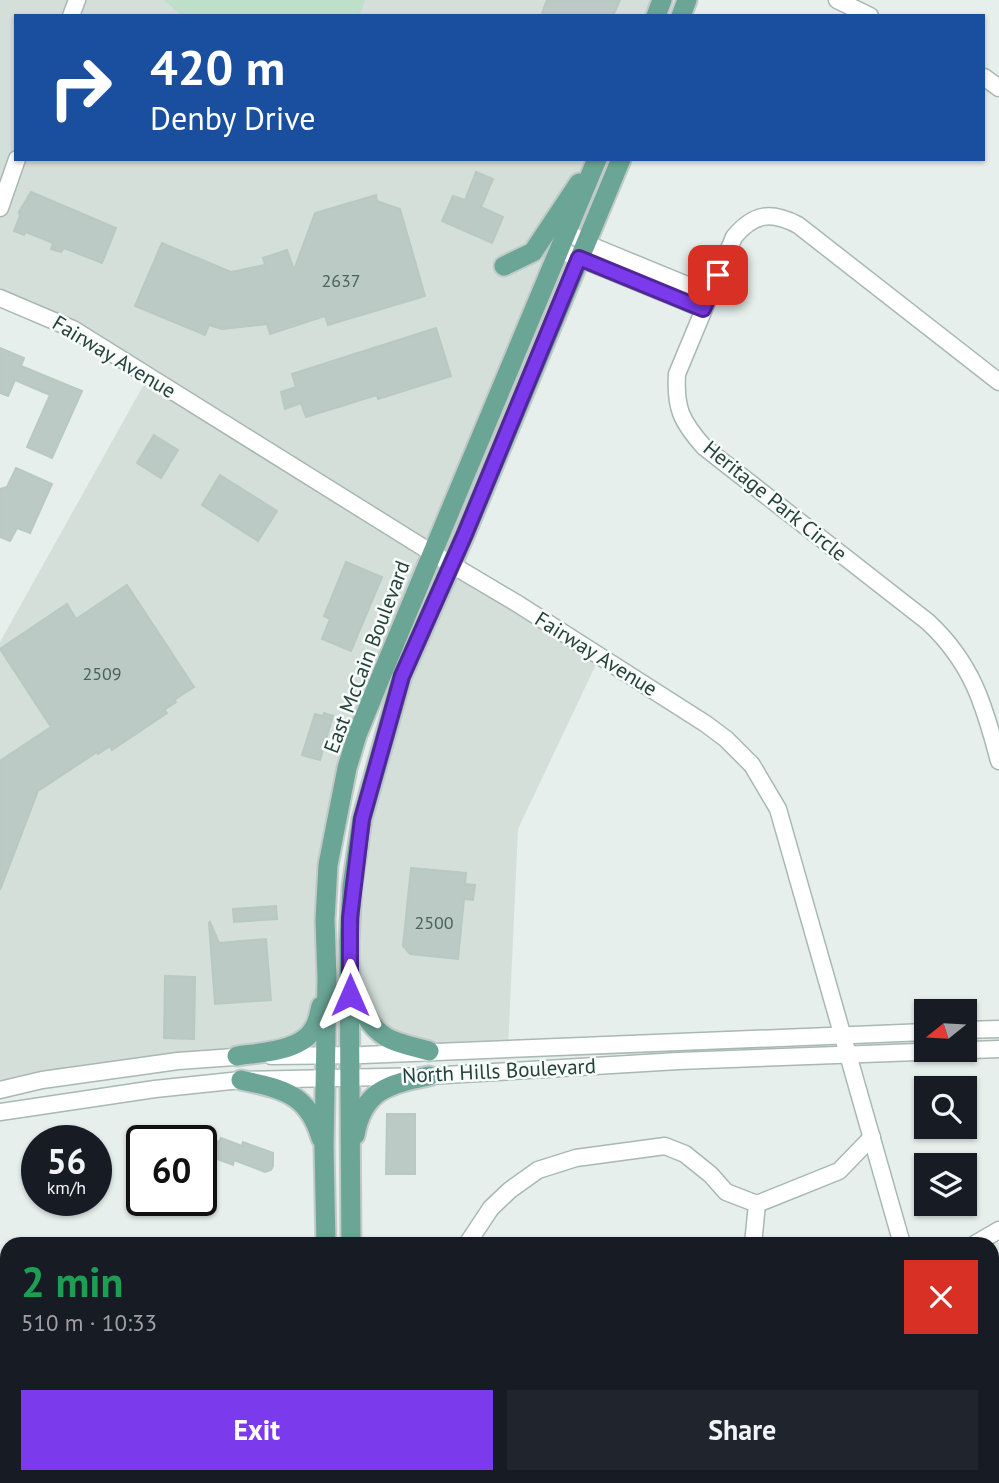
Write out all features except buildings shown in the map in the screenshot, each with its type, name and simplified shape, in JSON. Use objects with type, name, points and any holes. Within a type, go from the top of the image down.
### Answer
[{"type":"main road","name":"East McCain Boulevard","points":[[326,1237],[325,920],[328,865],[348,768],[357,735],[595,161]]},
{"type":"main road","points":[[504,266],[533,252],[595,161]]},
{"type":"main road","name":"East McCain Boulevard","points":[[351,1237],[350,972],[352,897],[362,816],[402,676],[620,161]]},
{"type":"main road","points":[[350,972],[357,1002],[373,1025],[386,1037],[429,1051]]},
{"type":"main road","points":[[237,1056],[287,1047],[306,1038],[315,1027],[327,978]]},
{"type":"main road","points":[[351,1156],[362,1111],[375,1094],[395,1083],[429,1076]]},
{"type":"main road","points":[[241,1080],[286,1091],[299,1098],[318,1127],[324,1147]]},
{"type":"street","points":[[837,0],[866,14]]},
{"type":"street","points":[[0,208],[17,161]]},
{"type":"street","name":"Heritage Park Circle","points":[[999,382],[798,225],[782,217],[762,216],[743,226],[734,237],[677,374],[678,407],[686,426],[713,454],[928,622],[946,639],[970,672],[981,698],[999,761]]},
{"type":"street","points":[[563,241],[703,309]]},
{"type":"street","points":[[583,250],[709,293]]},
{"type":"street","name":"Fairway Avenue","points":[[0,298],[73,329],[518,604],[706,723],[736,747],[752,765],[778,809],[900,1237]]},
{"type":"street","points":[[977,1030],[999,1029]]},
{"type":"street","name":"North Hills Boulevard","points":[[0,1090],[42,1080],[178,1061],[237,1056],[350,1055],[914,1032]]},
{"type":"street","name":"North Hills Boulevard","points":[[0,1112],[155,1089],[241,1080],[429,1076],[678,1062],[999,1049]]},
{"type":"street","points":[[472,1237],[491,1208],[510,1190],[538,1170],[576,1158],[664,1146],[685,1154],[711,1175],[726,1192],[757,1204],[839,1171],[872,1138]]},
{"type":"street","points":[[754,1237],[757,1204]]},
{"type":"shaded area","points":[[0,0],[662,0],[657,14],[14,14],[14,161],[595,161],[341,800],[315,1027],[287,1047],[0,1091],[0,642],[148,377],[0,298]]},
{"type":"shaded area","points":[[451,565],[600,656],[518,829],[508,1049],[438,1052],[373,1025],[357,1002],[362,819]]},
{"type":"green space","points":[[164,0],[365,0],[360,14],[180,14]]},
{"type":"route","points":[[350,995],[352,887],[362,819],[402,676],[465,534],[579,258],[703,309],[718,275]]}]
